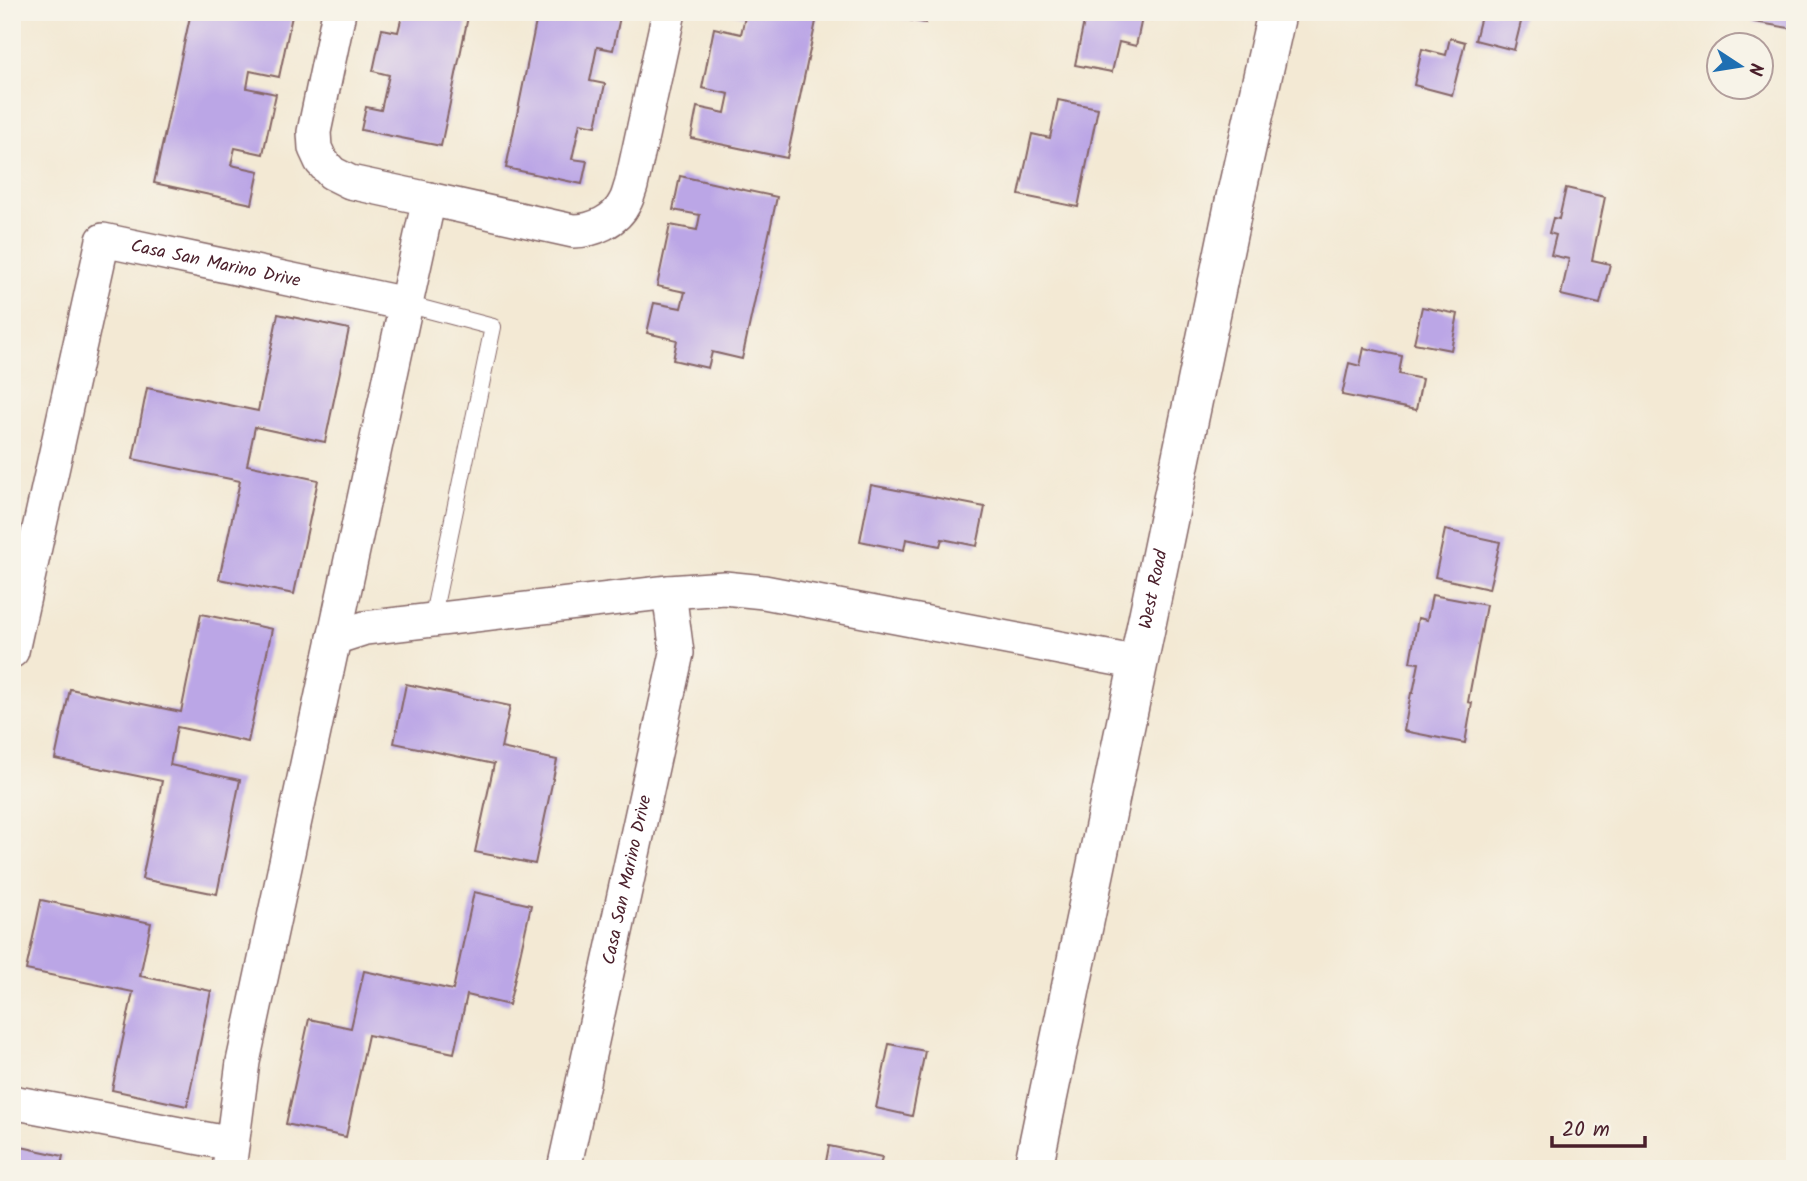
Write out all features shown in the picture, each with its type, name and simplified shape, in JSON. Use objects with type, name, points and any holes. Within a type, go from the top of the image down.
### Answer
[{"type":"street","points":[[338,12],[314,132],[315,148],[321,161],[332,173],[350,182],[573,231],[585,231],[600,226],[625,204],[669,12]]},
{"type":"street","name":"West Road","points":[[1033,1169],[1234,204],[1277,12]]},
{"type":"street","points":[[12,1102],[230,1156],[243,1062],[429,199]]},
{"type":"street","name":"Casa San Marino Drive","points":[[12,651],[103,240],[406,304]]},
{"type":"street","points":[[334,638],[366,628],[669,592],[724,588],[764,592],[1139,663]]},
{"type":"street","name":"Casa San Marino Drive","points":[[564,1169],[677,653],[669,592]]},
{"type":"lane","points":[[406,304],[493,327],[432,620]]},
{"type":"building","points":[[191,12],[276,12],[292,16],[279,77],[250,71],[247,88],[276,94],[263,154],[235,148],[231,165],[259,171],[252,204],[154,183]]},
{"type":"building","points":[[403,12],[469,12],[441,146],[361,130],[366,107],[381,110],[389,75],[373,71],[382,29],[398,32]]},
{"type":"building","points":[[538,12],[621,12],[613,50],[597,47],[590,81],[605,84],[596,126],[580,123],[572,159],[587,161],[582,184],[506,168]]},
{"type":"building","points":[[727,12],[818,12],[787,158],[691,138],[697,107],[725,113],[729,94],[702,88],[714,28],[741,34],[745,17]]},
{"type":"building","points":[[875,12],[928,12],[926,23]]},
{"type":"building","points":[[1086,12],[1153,12],[1151,20],[1142,18],[1136,46],[1119,42],[1112,72],[1075,65]]},
{"type":"building","points":[[1482,12],[1523,14],[1514,50],[1475,40]]},
{"type":"building","points":[[1756,12],[1795,12],[1795,29],[1754,22]]},
{"type":"building","points":[[1450,38],[1465,42],[1452,95],[1414,85],[1422,49],[1446,55]]},
{"type":"building","points":[[1058,100],[1098,108],[1078,207],[1019,195],[1032,134],[1050,138]]},
{"type":"building","points":[[680,176],[777,197],[742,359],[712,352],[708,368],[673,360],[677,340],[647,333],[654,303],[681,308],[685,292],[657,286],[670,225],[697,230],[700,215],[673,210]]},
{"type":"building","points":[[1566,188],[1605,197],[1592,260],[1610,264],[1600,304],[1561,295],[1569,259],[1551,255],[1556,235],[1549,233],[1553,218],[1559,219]]},
{"type":"building","points":[[1422,307],[1458,314],[1451,350],[1414,343]]},
{"type":"building","points":[[278,314],[349,329],[325,442],[255,427],[247,465],[318,480],[294,594],[219,579],[240,481],[133,459],[147,388],[258,411]]},
{"type":"building","points":[[1364,348],[1402,356],[1399,374],[1422,379],[1416,410],[1342,395],[1349,363],[1360,366]]},
{"type":"building","points":[[871,485],[985,507],[977,546],[942,539],[940,546],[906,539],[904,550],[860,541]]},
{"type":"building","points":[[1445,530],[1500,542],[1489,589],[1435,577]]},
{"type":"building","points":[[1432,595],[1486,605],[1468,702],[1472,703],[1465,743],[1404,731],[1419,663],[1410,662],[1418,618],[1427,620]]},
{"type":"building","points":[[201,614],[272,629],[248,742],[177,727],[170,765],[240,780],[217,894],[142,879],[162,781],[55,759],[70,689],[181,712]]},
{"type":"building","points":[[406,684],[510,706],[501,748],[557,760],[535,864],[475,852],[494,764],[394,743]]},
{"type":"building","points":[[474,892],[531,905],[509,1005],[467,995],[454,1053],[368,1035],[346,1137],[286,1124],[309,1019],[351,1028],[364,971],[453,990]]},
{"type":"building","points":[[41,900],[151,923],[140,976],[211,991],[187,1106],[112,1090],[133,992],[26,970]]},
{"type":"building","points":[[889,1044],[925,1051],[912,1116],[876,1108]]},
{"type":"building","points":[[12,1145],[63,1156],[60,1169],[12,1169]]},
{"type":"building","points":[[829,1146],[882,1157],[880,1165],[892,1169],[825,1167]]}]
